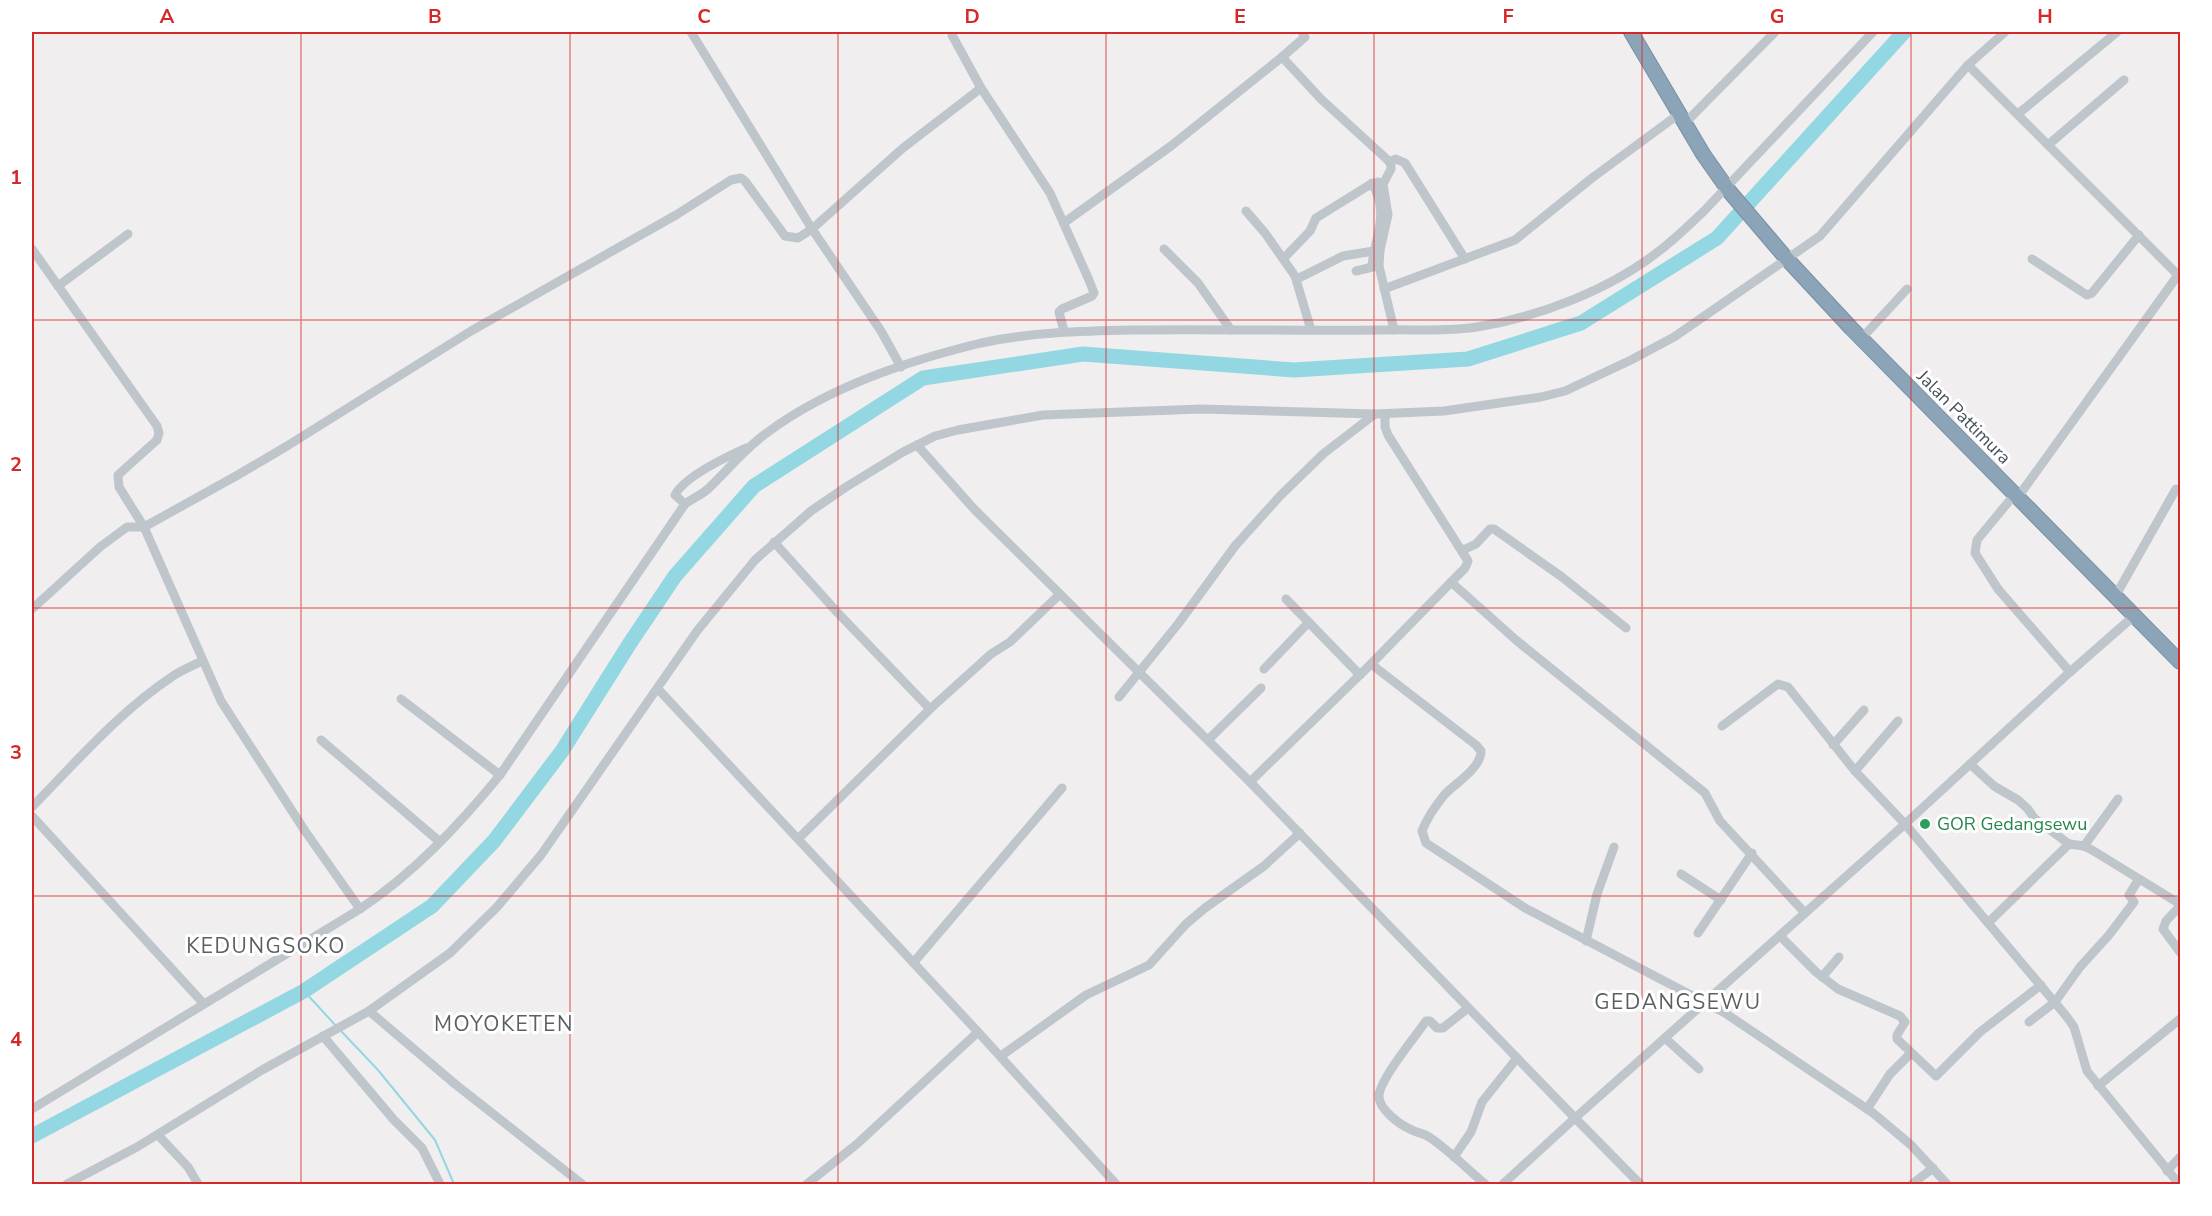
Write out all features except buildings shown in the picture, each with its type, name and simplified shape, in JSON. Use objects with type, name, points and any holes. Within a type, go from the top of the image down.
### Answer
[{"type":"highway","name":"Jalan Pattimura","points":[[1631,32],[1681,119],[1728,189],[1771,241],[1862,338],[2181,662]]},
{"type":"street","points":[[691,32],[812,229],[875,322],[901,367]]},
{"type":"street","points":[[1384,289],[1508,243],[1523,235],[1592,178],[1681,119],[1775,32]]},
{"type":"street","points":[[32,1109],[360,909],[440,842],[501,775],[685,504],[706,490],[750,446],[781,423],[826,398],[901,367],[980,344],[1025,335],[1064,331],[1178,329],[1434,330],[1477,327],[1566,302],[1627,272],[1658,252],[1728,189],[1873,32]]},
{"type":"street","points":[[67,1185],[158,1135],[262,1070],[369,1011],[450,953],[497,907],[553,839],[712,609],[754,560],[846,487],[917,445],[958,429],[1024,417],[1201,409],[1380,414],[1475,408],[1565,391],[1674,337],[1808,245],[1830,226],[1968,65],[2005,32]]},
{"type":"street","points":[[2018,114],[2117,32]]},
{"type":"street","points":[[1065,222],[1171,146],[1282,57],[1306,33]]},
{"type":"street","points":[[952,35],[981,88],[1050,193],[1065,222],[1094,293],[1060,311],[1064,331]]},
{"type":"street","points":[[1282,57],[1321,99],[1389,162],[1391,169],[1383,184],[1388,214],[1376,250]]},
{"type":"street","points":[[1968,65],[2179,276],[2016,495],[1977,540],[1975,553],[1998,588],[2070,672]]},
{"type":"street","points":[[2048,145],[2124,80]]},
{"type":"street","points":[[32,609],[127,527],[144,527],[287,446],[471,331],[658,225],[731,180],[741,178],[745,181],[785,236],[798,238],[812,229],[903,148],[981,88]]},
{"type":"street","points":[[1389,162],[1395,159],[1405,163],[1465,259]]},
{"type":"street","points":[[1372,183],[1382,206],[1376,266],[1394,330]]},
{"type":"street","points":[[1284,258],[1310,231],[1316,218],[1372,183],[1383,184]]},
{"type":"street","points":[[1246,211],[1284,258],[1297,279],[1311,330]]},
{"type":"street","points":[[58,286],[128,234]]},
{"type":"street","points":[[2032,259],[2087,295],[2092,293],[2139,235]]},
{"type":"street","points":[[32,249],[157,426],[159,434],[157,440],[118,475],[119,487],[144,527],[221,701],[360,909]]},
{"type":"street","points":[[1164,249],[1198,283],[1231,330]]},
{"type":"street","points":[[1297,279],[1343,256],[1376,250]]},
{"type":"street","points":[[1356,271],[1376,266]]},
{"type":"street","points":[[1862,338],[1907,290]]},
{"type":"street","points":[[1250,782],[1371,664],[1468,564],[1463,550],[1388,435],[1380,414]]},
{"type":"street","points":[[1119,697],[1178,624],[1235,546],[1280,496],[1323,454],[1380,414]]},
{"type":"street","points":[[917,445],[974,509],[1250,782],[1640,1185]]},
{"type":"street","points":[[685,504],[675,495],[681,487],[713,463],[750,446]]},
{"type":"street","points":[[2116,595],[2176,489]]},
{"type":"street","points":[[1463,550],[1476,544],[1490,529],[1494,529],[1562,577],[1626,628]]},
{"type":"street","points":[[774,542],[930,709]]},
{"type":"street","points":[[1451,582],[1516,639],[1705,793],[1720,821],[1805,912]]},
{"type":"street","points":[[799,838],[930,709],[991,654],[1010,642],[1060,594]]},
{"type":"street","points":[[1286,599],[1360,675]]},
{"type":"street","points":[[1503,1185],[2135,615]]},
{"type":"street","points":[[1264,669],[1309,622]]},
{"type":"street","points":[[32,807],[148,694],[175,674],[202,661]]},
{"type":"street","points":[[1371,664],[1481,751],[1479,760],[1446,794],[1425,823],[1422,831],[1426,843],[1501,894],[1725,1013],[1867,1109],[1911,1145],[1947,1185]]},
{"type":"street","points":[[1722,726],[1781,684],[1788,687],[1855,771],[1905,824],[2055,1002],[2074,1027],[2083,1061],[2098,1086],[2179,1185]]},
{"type":"street","points":[[1208,740],[1261,688]]},
{"type":"street","points":[[658,689],[1001,1056],[1116,1185]]},
{"type":"street","points":[[401,699],[501,775]]},
{"type":"street","points":[[1833,745],[1864,710]]},
{"type":"street","points":[[1855,771],[1898,721]]},
{"type":"street","points":[[321,740],[440,842]]},
{"type":"street","points":[[1970,764],[1999,789],[2010,794],[2025,806],[2034,818],[2069,844],[2084,846],[2181,905],[2166,921],[2163,928],[2181,952]]},
{"type":"street","points":[[914,962],[1062,788]]},
{"type":"street","points":[[2084,846],[2118,799]]},
{"type":"street","points":[[32,816],[203,1004]]},
{"type":"street","points":[[1001,1056],[1086,995],[1149,965],[1199,914],[1264,866],[1300,833]]},
{"type":"street","points":[[1989,922],[2069,844]]},
{"type":"street","points":[[1586,941],[1597,894],[1614,847]]},
{"type":"street","points":[[1698,933],[1752,853]]},
{"type":"street","points":[[1681,874],[1721,900]]},
{"type":"street","points":[[2029,1022],[2055,1002],[2080,967],[2109,935],[2134,902],[2129,895],[2139,879]]},
{"type":"street","points":[[1780,936],[1822,977],[1853,997],[1900,1016],[1905,1022],[1897,1039],[1936,1076],[1980,1032],[2040,985]]},
{"type":"street","points":[[1822,977],[1839,957]]},
{"type":"street","points":[[1468,1008],[1443,1028],[1437,1028],[1430,1021],[1426,1021],[1388,1075],[1379,1093],[1381,1103],[1391,1116],[1412,1131],[1429,1136],[1485,1185]]},
{"type":"street","points":[[369,1011],[455,1084],[582,1185]]},
{"type":"street","points":[[2098,1086],[2181,1019]]},
{"type":"street","points":[[807,1185],[857,1144],[978,1032]]},
{"type":"street","points":[[325,1035],[394,1120],[422,1148],[440,1185]]},
{"type":"street","points":[[1665,1038],[1699,1069]]},
{"type":"street","points":[[1867,1109],[1890,1074],[1911,1053]]},
{"type":"street","points":[[1454,1157],[1471,1132],[1482,1102],[1517,1058]]},
{"type":"street","points":[[158,1135],[188,1167],[198,1185]]},
{"type":"street","points":[[2167,1170],[2181,1156]]},
{"type":"street","points":[[1912,1185],[1933,1168]]},
{"type":"waterway","points":[[32,1136],[304,991],[432,906],[494,841],[562,751],[675,576],[754,486],[923,378],[1083,354],[1294,370],[1468,359],[1581,323],[1717,238],[1904,32]]},
{"type":"waterway","points":[[304,991],[337,1027]]},
{"type":"waterway","points":[[341,1031],[378,1070],[435,1140],[454,1184]]},
{"type":"place","name":"GOR Gedangsewu","points":[[1925,824]]},
{"type":"district","name":"KEDUNGSOKO","points":[[266,946]]},
{"type":"district","name":"GEDANGSEWU","points":[[1678,1002]]},
{"type":"district","name":"MOYOKETEN","points":[[504,1024]]}]
